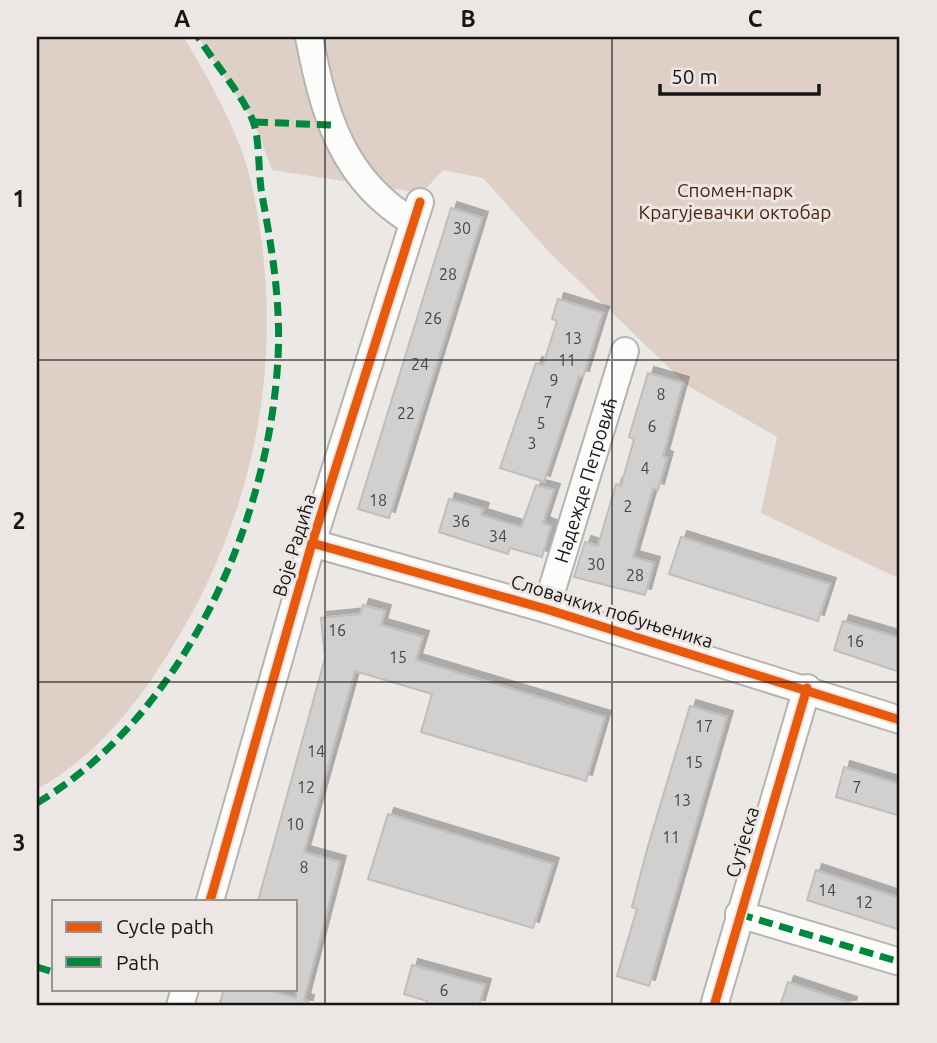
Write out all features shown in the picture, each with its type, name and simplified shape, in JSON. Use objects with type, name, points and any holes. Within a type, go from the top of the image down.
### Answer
[{"type":"street","name":"Воје Радића","points":[[210,900],[312,543],[416,212],[389,208],[363,181],[346,155],[331,125],[309,37]]},
{"type":"street","name":"Надежде Петровић","points":[[545,609],[625,351]]},
{"type":"street","name":"Словачких побуњеника","points":[[312,543],[545,609],[807,688],[900,720]]},
{"type":"street","name":"Сутјеска","points":[[714,1006],[807,688]]},
{"type":"street","points":[[739,914],[900,962]]},
{"type":"green space","points":[[37,37],[184,37],[224,109],[247,166],[262,248],[267,309],[265,369],[257,428],[244,487],[224,544],[199,600],[168,654],[127,712],[76,763],[37,789]]},
{"type":"green space","name":"Спомен-парк Крагујевачки октобар","points":[[198,37],[900,37],[900,579],[761,513],[777,437],[688,386],[549,252],[483,178],[443,170],[422,193],[272,170],[254,122]]},
{"type":"building","points":[[451,208],[482,218],[389,518],[358,509]]},
{"type":"building","points":[[558,299],[603,313],[583,377],[579,376],[544,482],[500,468],[536,363],[543,365],[557,321],[552,319]]},
{"type":"building","points":[[648,373],[683,383],[663,456],[667,458],[658,490],[653,488],[633,557],[654,563],[645,595],[574,577],[585,542],[598,546],[616,484],[621,486],[634,439],[629,437]]},
{"type":"building","points":[[536,485],[554,490],[543,523],[551,526],[542,557],[510,548],[508,554],[439,532],[449,499],[483,509],[481,515],[521,527]]},
{"type":"building","points":[[681,537],[830,584],[818,621],[669,574]]},
{"type":"building","points":[[363,605],[385,611],[381,625],[423,637],[416,660],[605,717],[586,781],[421,732],[432,694],[355,671],[304,852],[340,862],[304,1000],[308,1001],[307,1006],[219,1006],[224,990],[268,990],[296,998],[298,900],[258,900],[325,658],[321,618],[360,614]]},
{"type":"building","points":[[843,621],[900,638],[900,672],[834,650]]},
{"type":"building","points":[[690,706],[727,717],[649,986],[617,976],[637,909],[632,907],[648,846]]},
{"type":"building","points":[[844,767],[900,784],[900,816],[836,797]]},
{"type":"building","points":[[388,814],[553,864],[533,928],[368,879]]},
{"type":"building","points":[[816,870],[900,898],[900,930],[807,900]]},
{"type":"building","points":[[412,965],[485,985],[479,1006],[426,1006],[427,1001],[404,994]]},
{"type":"building","points":[[788,982],[851,1003],[850,1006],[780,1006]]},
{"type":"marked path","points":[[37,803],[89,766],[135,720],[175,668],[209,610],[236,549],[257,485],[271,421],[278,358],[278,317],[255,128],[242,101],[198,37]]},
{"type":"marked path","points":[[254,122],[331,125]]},
{"type":"marked path","points":[[739,914],[900,962]]},
{"type":"marked path","points":[[37,967],[50,971]]},
{"type":"cycle path","points":[[210,900],[312,543],[420,202]]},
{"type":"cycle path","points":[[312,543],[546,609],[900,720]]},
{"type":"cycle path","points":[[714,1006],[807,688]]}]
